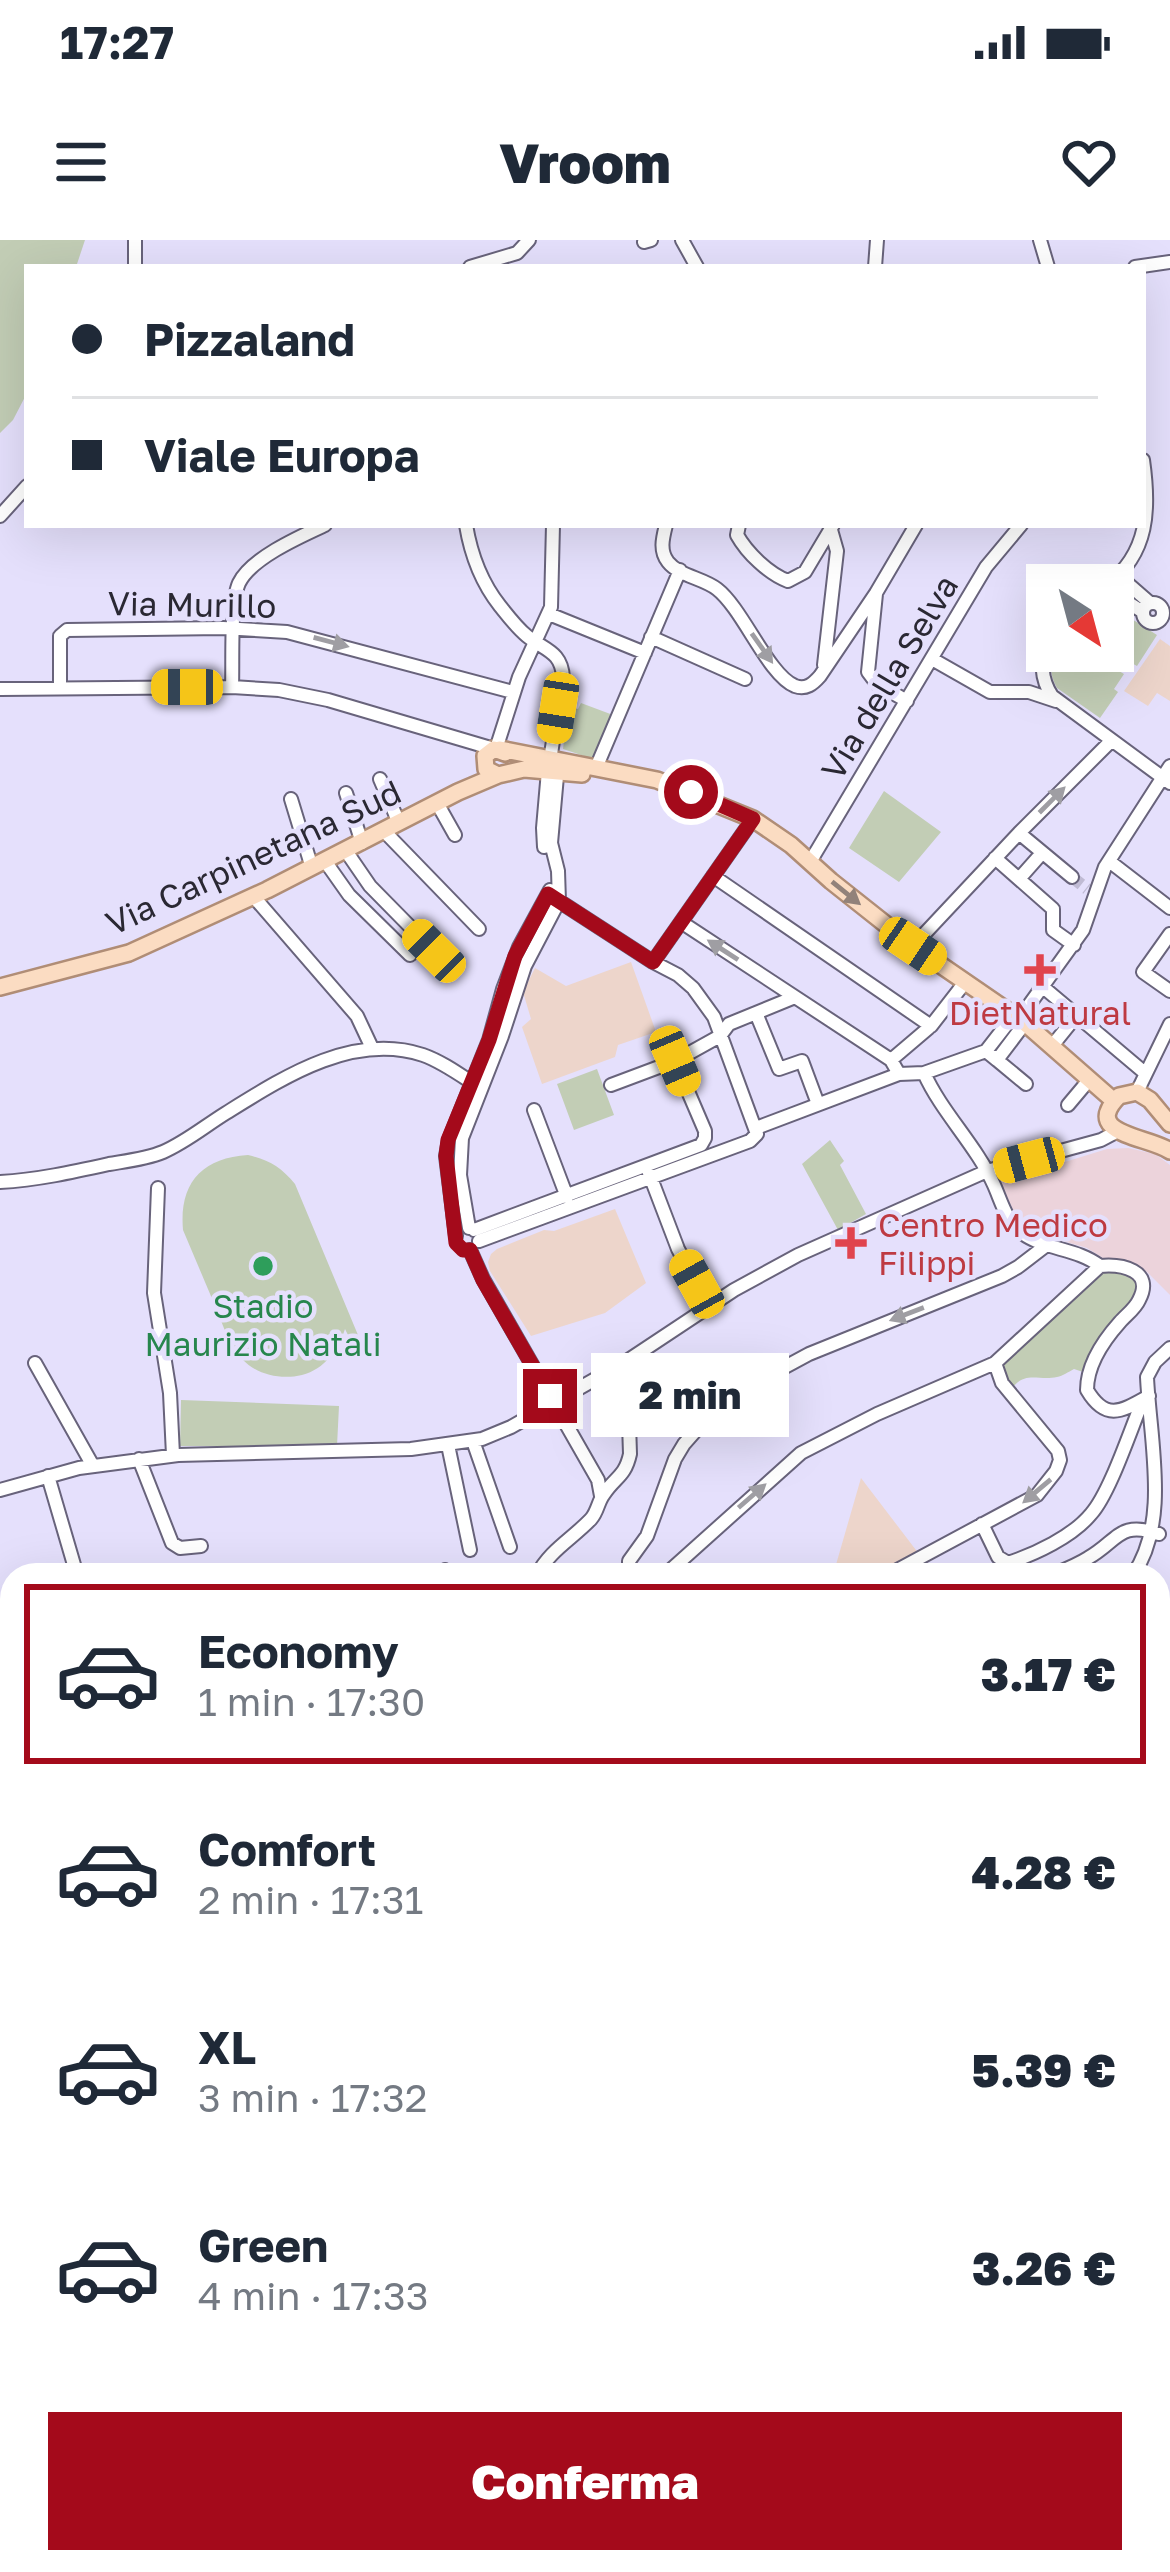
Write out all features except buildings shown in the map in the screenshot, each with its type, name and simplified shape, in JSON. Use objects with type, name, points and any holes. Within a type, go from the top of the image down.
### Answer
[{"type":"main road","points":[[491,754],[553,766]]},
{"type":"main road","points":[[491,754],[507,754],[510,762],[500,775]]},
{"type":"main road","name":"Via Carpinetana Sud","points":[[458,792],[491,754]]},
{"type":"main road","name":"Via Carpinetana Sud","points":[[0,987],[122,955],[500,775],[553,766],[579,774],[596,768],[669,784],[753,819],[913,946],[1019,1019],[1114,1101]]},
{"type":"main road","points":[[1150,1141],[1159,1136],[1166,1118],[1150,1100],[1136,1092],[1124,1093],[1108,1111],[1108,1121],[1118,1131],[1169,1151]]},
{"type":"street","points":[[480,264],[514,254],[529,240]]},
{"type":"street","points":[[1146,483],[1146,524]]},
{"type":"street","points":[[0,516],[24,489]]},
{"type":"street","points":[[232,687],[236,595],[245,574],[319,528]]},
{"type":"street","points":[[467,528],[484,581],[510,618],[554,653],[562,668],[542,828],[554,897],[462,1138],[460,1175],[470,1237]]},
{"type":"street","points":[[0,689],[232,687],[285,691],[462,740],[491,754],[549,614],[553,528]]},
{"type":"street","points":[[666,528],[662,552],[669,563],[724,596],[777,670],[794,686],[806,687],[824,670],[914,528]]},
{"type":"street","points":[[740,528],[743,546],[788,580],[803,574],[832,528]]},
{"type":"street","points":[[824,670],[837,551],[832,528]]},
{"type":"street","name":"Via della Selva","points":[[809,862],[986,567],[1018,528]]},
{"type":"street","points":[[1128,564],[1145,528]]},
{"type":"street","points":[[596,768],[680,570]]},
{"type":"street","points":[[876,592],[868,672],[877,684],[907,701]]},
{"type":"street","points":[[549,614],[644,653]]},
{"type":"street","name":"Via Murillo","points":[[59,688],[60,636],[67,630],[235,628],[308,636],[514,692]]},
{"type":"street","points":[[651,638],[745,679]]},
{"type":"street","points":[[932,659],[990,692],[1029,692],[1057,701]]},
{"type":"street","points":[[470,1237],[567,1197],[750,1141],[756,1132],[899,1073],[992,1056],[1073,945],[1108,861],[1167,776],[1057,701],[1042,672]]},
{"type":"street","points":[[913,946],[1111,741]]},
{"type":"street","points":[[380,779],[392,827],[479,929]]},
{"type":"street","points":[[346,793],[354,847],[370,886],[434,951]]},
{"type":"street","points":[[291,800],[319,865],[410,955]]},
{"type":"street","points":[[437,803],[455,835]]},
{"type":"street","points":[[653,962],[753,819]]},
{"type":"street","points":[[1018,833],[1072,877]]},
{"type":"street","points":[[1019,880],[1042,853]]},
{"type":"street","points":[[995,858],[1053,909],[1053,930],[1073,945]]},
{"type":"street","points":[[1108,861],[1169,904]]},
{"type":"street","points":[[712,876],[931,1026]]},
{"type":"street","points":[[253,896],[356,1013],[372,1048]]},
{"type":"street","points":[[554,897],[691,985],[708,1007],[756,1132]]},
{"type":"street","points":[[554,897],[515,956],[446,1154],[483,1280],[598,1480],[601,1496]]},
{"type":"street","points":[[681,922],[891,1060],[899,1073]]},
{"type":"street","points":[[1169,936],[1143,972],[1170,991]]},
{"type":"street","points":[[891,1060],[931,1026],[966,981]]},
{"type":"street","points":[[1043,987],[1145,1072]]},
{"type":"street","points":[[611,1085],[675,1061],[720,1036],[729,1024],[795,997]]},
{"type":"street","points":[[756,1013],[779,1069],[802,1061],[818,1104]]},
{"type":"street","points":[[1052,1046],[1077,1015]]},
{"type":"street","points":[[1136,1092],[1170,1024]]},
{"type":"street","points":[[0,1182],[156,1154],[313,1066],[357,1049],[430,1057],[471,1082]]},
{"type":"street","points":[[992,1056],[1027,1082]]},
{"type":"street","points":[[470,1237],[649,1173],[699,1146],[705,1131],[675,1061]]},
{"type":"street","points":[[924,1072],[987,1171],[1014,1226],[1028,1237],[1083,1255],[1100,1266],[1131,1269],[1141,1280],[1138,1302],[1096,1355],[1087,1390],[1096,1403],[1112,1412],[1146,1398]]},
{"type":"street","points":[[1068,1105],[1090,1080]]},
{"type":"street","points":[[534,1110],[567,1197]]},
{"type":"street","points":[[1166,1118],[1169,1151]]},
{"type":"street","points":[[0,1490],[93,1466],[173,1455],[411,1449],[473,1441],[503,1431],[554,1403],[797,1255],[987,1171],[1101,1140],[1118,1131]]},
{"type":"street","points":[[649,1173],[678,1250],[709,1307]]},
{"type":"street","points":[[158,1188],[154,1293],[170,1394],[173,1455]]},
{"type":"street","points":[[629,1563],[647,1536],[677,1454],[699,1427],[796,1361],[1007,1273],[1048,1244]]},
{"type":"street","points":[[679,1563],[806,1450],[995,1363],[1100,1266]]},
{"type":"street","points":[[1143,1563],[1159,1534],[1162,1500],[1147,1382],[1150,1370],[1170,1348]]},
{"type":"street","points":[[544,1563],[595,1514],[601,1496],[621,1477],[630,1454],[627,1361]]},
{"type":"street","points":[[35,1363],[93,1466]]},
{"type":"street","points":[[910,1563],[1037,1495],[1054,1476],[1060,1460],[1056,1446],[1000,1380],[995,1363]]},
{"type":"street","points":[[982,1524],[998,1557],[1008,1563],[1081,1524],[1098,1504],[1146,1398]]},
{"type":"street","points":[[473,1441],[510,1547]]},
{"type":"street","points":[[448,1445],[470,1550]]},
{"type":"street","points":[[139,1459],[172,1544],[201,1546]]},
{"type":"street","points":[[47,1476],[73,1563]]},
{"type":"street","points":[[1078,1563],[1128,1530],[1159,1534]]},
{"type":"shaded area","points":[[1160,639],[1170,646],[1170,701],[1157,693],[1148,706],[1124,691]]},
{"type":"shaded area","points":[[631,962],[656,1032],[618,1045],[615,1057],[542,1084],[522,1027],[531,1019],[523,992],[535,968],[566,986]]},
{"type":"shaded area","points":[[1107,1149],[1155,1154],[1170,1165],[1170,1295],[1147,1272],[1126,1260],[1106,1260],[1087,1248],[1039,1234],[1017,1218],[1000,1182]]},
{"type":"shaded area","points":[[615,1209],[646,1283],[605,1313],[531,1336],[490,1271],[491,1254],[544,1230],[554,1231]]},
{"type":"shaded area","points":[[861,1478],[919,1554],[902,1563],[836,1563]]},
{"type":"green space","points":[[0,240],[85,240],[77,264],[24,264],[24,399],[0,433]]},
{"type":"green space","points":[[1134,620],[1157,635],[1134,664]]},
{"type":"green space","points":[[1052,674],[1124,674],[1100,718],[1057,688]]},
{"type":"green space","points":[[581,703],[613,715],[596,760],[563,749],[568,707],[578,709]]},
{"type":"green space","points":[[884,791],[941,832],[899,882],[849,848]]},
{"type":"green space","points":[[597,1069],[614,1115],[574,1130],[557,1084]]},
{"type":"green space","points":[[830,1140],[866,1214],[838,1230],[802,1164]]},
{"type":"green space","points":[[248,1155],[274,1165],[295,1184],[358,1335],[350,1339],[345,1329],[330,1358],[302,1375],[262,1372],[237,1353],[183,1230],[185,1199],[196,1176],[217,1162]]},
{"type":"green space","points":[[1118,1269],[1134,1281],[1136,1300],[1086,1373],[1074,1369],[1057,1377],[1023,1379],[1013,1387],[1007,1382],[1001,1365],[1102,1272]]},
{"type":"green space","points":[[181,1400],[339,1406],[337,1446],[180,1446]]},
{"type":"tunnel","points":[[1072,877],[1087,889]]},
{"type":"place","name":"DietNatural","points":[[1040,970]]},
{"type":"place","name":"Centro Medico Filippi","points":[[851,1243]]},
{"type":"place","name":"Stadio Maurizio Natali","points":[[263,1266]]},
{"type":"route","points":[[550,1396],[470,1250],[456,1243],[448,1140],[489,1040],[515,956],[548,894],[653,962],[753,819],[691,792]]}]
